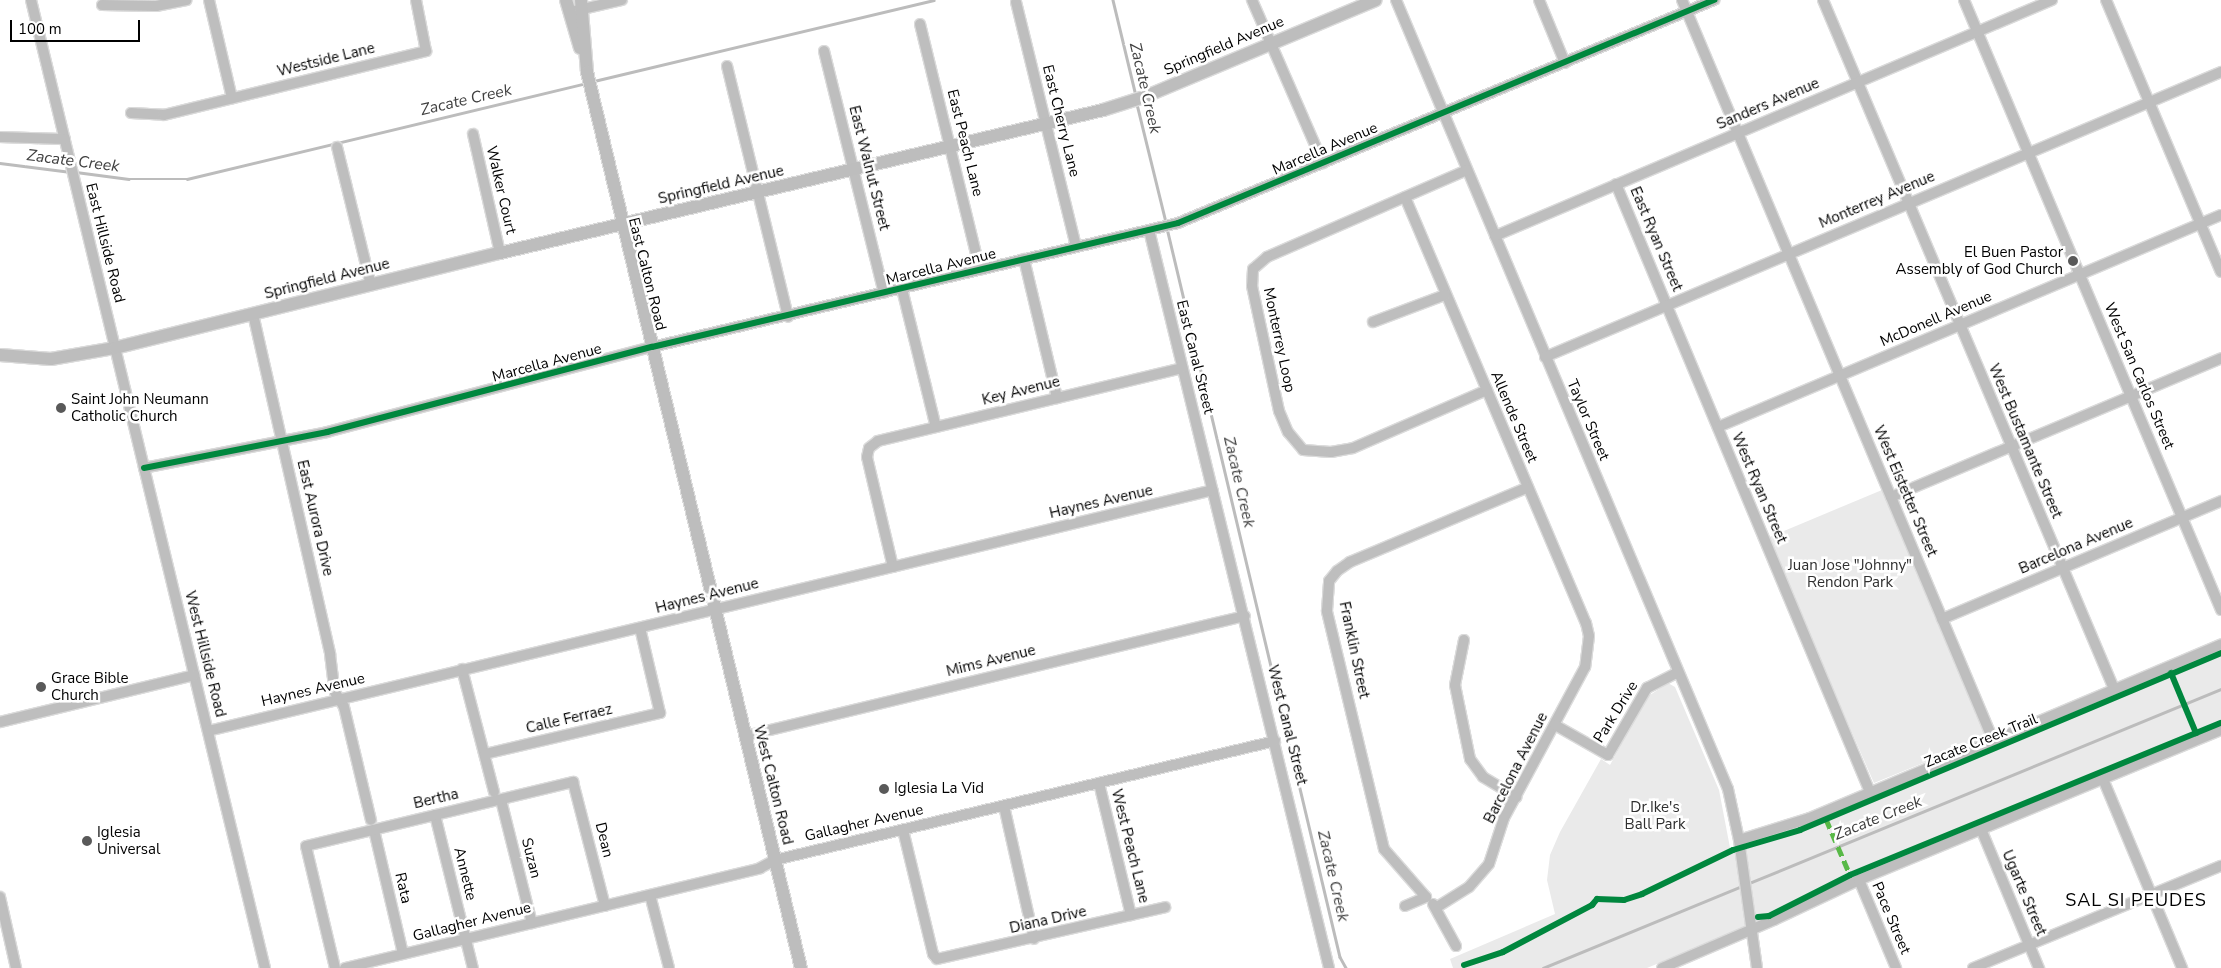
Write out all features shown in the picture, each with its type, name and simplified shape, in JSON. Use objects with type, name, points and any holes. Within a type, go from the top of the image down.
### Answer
[{"type":"main road","name":"Springfield Avenue","points":[[0,355],[51,359],[115,348],[500,252],[622,226],[1046,124],[1144,97],[1376,0]]},
{"type":"main road","name":"East Calton Road","points":[[582,5],[587,70]]},
{"type":"main road","name":"East Calton Road","points":[[568,6],[587,70],[622,226],[714,609]]},
{"type":"main road","name":"West Calton Road","points":[[714,609],[801,968]]},
{"type":"street","name":"East Hillside Road","points":[[31,0],[115,348]]},
{"type":"street","points":[[102,5],[156,6],[186,0]]},
{"type":"street","points":[[209,0],[232,98]]},
{"type":"street","name":"Westside Lane","points":[[130,113],[164,115],[426,51],[416,0]]},
{"type":"street","points":[[568,6],[622,0]]},
{"type":"street","points":[[1252,0],[1323,163]]},
{"type":"street","name":"Taylor Street","points":[[1396,0],[1728,789],[1740,840],[1757,968]]},
{"type":"street","points":[[1539,0],[1565,63]]},
{"type":"street","name":"West Eistetter Street","points":[[1682,0],[1993,740]]},
{"type":"street","name":"Marcella Avenue","points":[[144,468],[389,417],[652,347],[1178,223],[1714,0]]},
{"type":"street","name":"West Bustamante Street","points":[[1824,0],[1908,204],[2114,689]]},
{"type":"street","name":"West San Carlos Street","points":[[1964,0],[2221,610]]},
{"type":"street","name":"Sanders Avenue","points":[[1494,236],[2052,0]]},
{"type":"street","points":[[2106,0],[2221,272]]},
{"type":"street","name":"East Cherry Lane","points":[[1016,2],[1076,247]]},
{"type":"street","name":"East Peach Lane","points":[[920,24],[980,270]]},
{"type":"street","name":"East Walnut Street","points":[[824,50],[884,293]]},
{"type":"street","points":[[727,66],[788,316]]},
{"type":"street","name":"Monterrey Avenue","points":[[1545,356],[2221,72]]},
{"type":"street","name":"Walker Court","points":[[473,134],[500,252]]},
{"type":"street","points":[[0,137],[65,139]]},
{"type":"street","points":[[337,147],[371,285]]},
{"type":"street","name":"Monterrey Loop","points":[[1467,170],[1286,248],[1253,269],[1253,303],[1279,411],[1288,432],[1303,450],[1331,452],[1354,448],[1487,390]]},
{"type":"street","name":"East Ryan Street","points":[[1616,184],[1667,305]]},
{"type":"street","name":"Allende Street","points":[[1405,197],[1445,295],[1586,623],[1589,652]]},
{"type":"street","name":"McDonell Avenue","points":[[1718,427],[2221,215]]},
{"type":"street","name":"East Canal Street","points":[[1153,229],[1182,368],[1213,490]]},
{"type":"street","points":[[1024,259],[1057,398]]},
{"type":"street","points":[[902,289],[936,427]]},
{"type":"street","points":[[1373,322],[1445,295]]},
{"type":"street","name":"West Ryan Street","points":[[1667,305],[1870,792]]},
{"type":"street","name":"East Aurora Drive","points":[[253,314],[330,654],[335,692],[340,700],[372,825]]},
{"type":"street","name":"West Hillside Road","points":[[115,348],[265,968]]},
{"type":"street","points":[[1891,497],[2221,358]]},
{"type":"street","name":"Key Avenue","points":[[893,567],[867,457],[869,448],[878,442],[936,427],[1182,368]]},
{"type":"street","name":"Franklin Street","points":[[1456,946],[1436,908],[1384,849],[1327,611],[1329,581],[1337,571],[1350,562],[1528,487]]},
{"type":"street","name":"Haynes Avenue","points":[[208,731],[1213,490]]},
{"type":"street","name":"West Canal Street","points":[[1213,490],[1329,968]]},
{"type":"street","name":"Barcelona Avenue","points":[[1942,619],[2221,501]]},
{"type":"street","name":"Mims Avenue","points":[[745,736],[1244,616]]},
{"type":"street","name":"Calle Ferraez","points":[[485,754],[660,713],[640,628]]},
{"type":"street","points":[[1464,640],[1455,685],[1470,759],[1482,777],[1516,797]]},
{"type":"street","points":[[1740,840],[1810,818],[2221,644]]},
{"type":"street","name":"Barcelona Avenue","points":[[1436,908],[1480,877],[1495,850],[1504,818],[1555,726],[1585,667],[1589,652]]},
{"type":"street","name":"Suzan","points":[[462,669],[532,923]]},
{"type":"street","name":"Park Drive","points":[[1555,726],[1608,755],[1647,688],[1678,672]]},
{"type":"street","points":[[0,722],[194,675]]},
{"type":"street","points":[[1662,968],[1751,931],[1859,880],[2221,730]]},
{"type":"street","name":"Gallagher Avenue","points":[[345,968],[760,868],[775,860],[1275,740]]},
{"type":"street","points":[[2103,779],[2182,968]]},
{"type":"street","name":"Bertha","points":[[335,968],[306,846],[372,825],[435,815],[497,796],[574,782]]},
{"type":"street","name":"Dean","points":[[574,782],[605,906]]},
{"type":"street","name":"West Peach Lane","points":[[1099,783],[1131,915]]},
{"type":"street","points":[[1004,806],[1034,939]]},
{"type":"street","name":"Annette","points":[[435,815],[473,968]]},
{"type":"street","name":"Rata","points":[[372,825],[403,954]]},
{"type":"street","name":"Ugarte Street","points":[[1981,829],[2039,968]]},
{"type":"street","name":"Diana Drive","points":[[903,830],[933,954],[937,959],[1034,939],[1165,907]]},
{"type":"street","points":[[1973,968],[2221,866]]},
{"type":"street","name":"Pace Street","points":[[1859,880],[1896,968]]},
{"type":"street","points":[[650,895],[668,968]]},
{"type":"street","points":[[0,896],[16,968]]},
{"type":"street","points":[[1405,906],[1426,897]]},
{"type":"green space","name":"Juan Jose \"Johnny\" Rendon Park","points":[[1882,490],[1985,735],[1982,739],[1874,783],[1767,538]]},
{"type":"green space","name":"Dr.Ike's Ball Park","points":[[2221,651],[2221,725],[1834,884],[1770,917],[1647,968],[1453,968],[1450,959],[1555,914],[1547,880],[1550,855],[1560,832],[1601,759],[1610,765],[1647,697],[1668,683],[1675,687],[1719,790],[1731,853],[1806,826]]},
{"type":"waterway","name":"Zacate Creek","points":[[594,81],[933,0]]},
{"type":"waterway","name":"Zacate Creek","points":[[1113,0],[1136,96]]},
{"type":"waterway","name":"Zacate Creek","points":[[76,172],[129,179],[187,179],[586,83]]},
{"type":"waterway","name":"Zacate Creek","points":[[1137,104],[1166,222]]},
{"type":"waterway","name":"Zacate Creek","points":[[0,163],[70,172]]},
{"type":"waterway","name":"Zacate Creek","points":[[1167,228],[1340,957],[1346,968]]},
{"type":"waterway","name":"Zacate Creek","points":[[1747,884],[2221,689]]},
{"type":"waterway","name":"Zacate Creek","points":[[1543,968],[1742,886]]},
{"type":"marked path","points":[[1826,819],[1850,875]]},
{"type":"cycle path","points":[[144,468],[327,432],[652,347],[1178,223],[1714,0]]},
{"type":"cycle path","name":"Zacate Creek Trail","points":[[1464,965],[1503,952],[1592,905],[1597,899],[1624,900],[1642,894],[1733,850],[1800,830],[2221,653]]},
{"type":"cycle path","points":[[2171,673],[2196,733]]},
{"type":"cycle path","points":[[1758,917],[1769,916],[1850,875],[2221,723]]},
{"type":"place","name":"El Buen Pastor Assembly of God Church","points":[[2073,261]]},
{"type":"place","name":"Saint John Neumann Catholic Church","points":[[61,408]]},
{"type":"place","name":"Grace Bible Church","points":[[41,687]]},
{"type":"place","name":"Iglesia La Vid","points":[[884,789]]},
{"type":"place","name":"Iglesia Universal","points":[[87,841]]},
{"type":"district","name":"SAL SI PEUDES","points":[[2136,900]]}]
